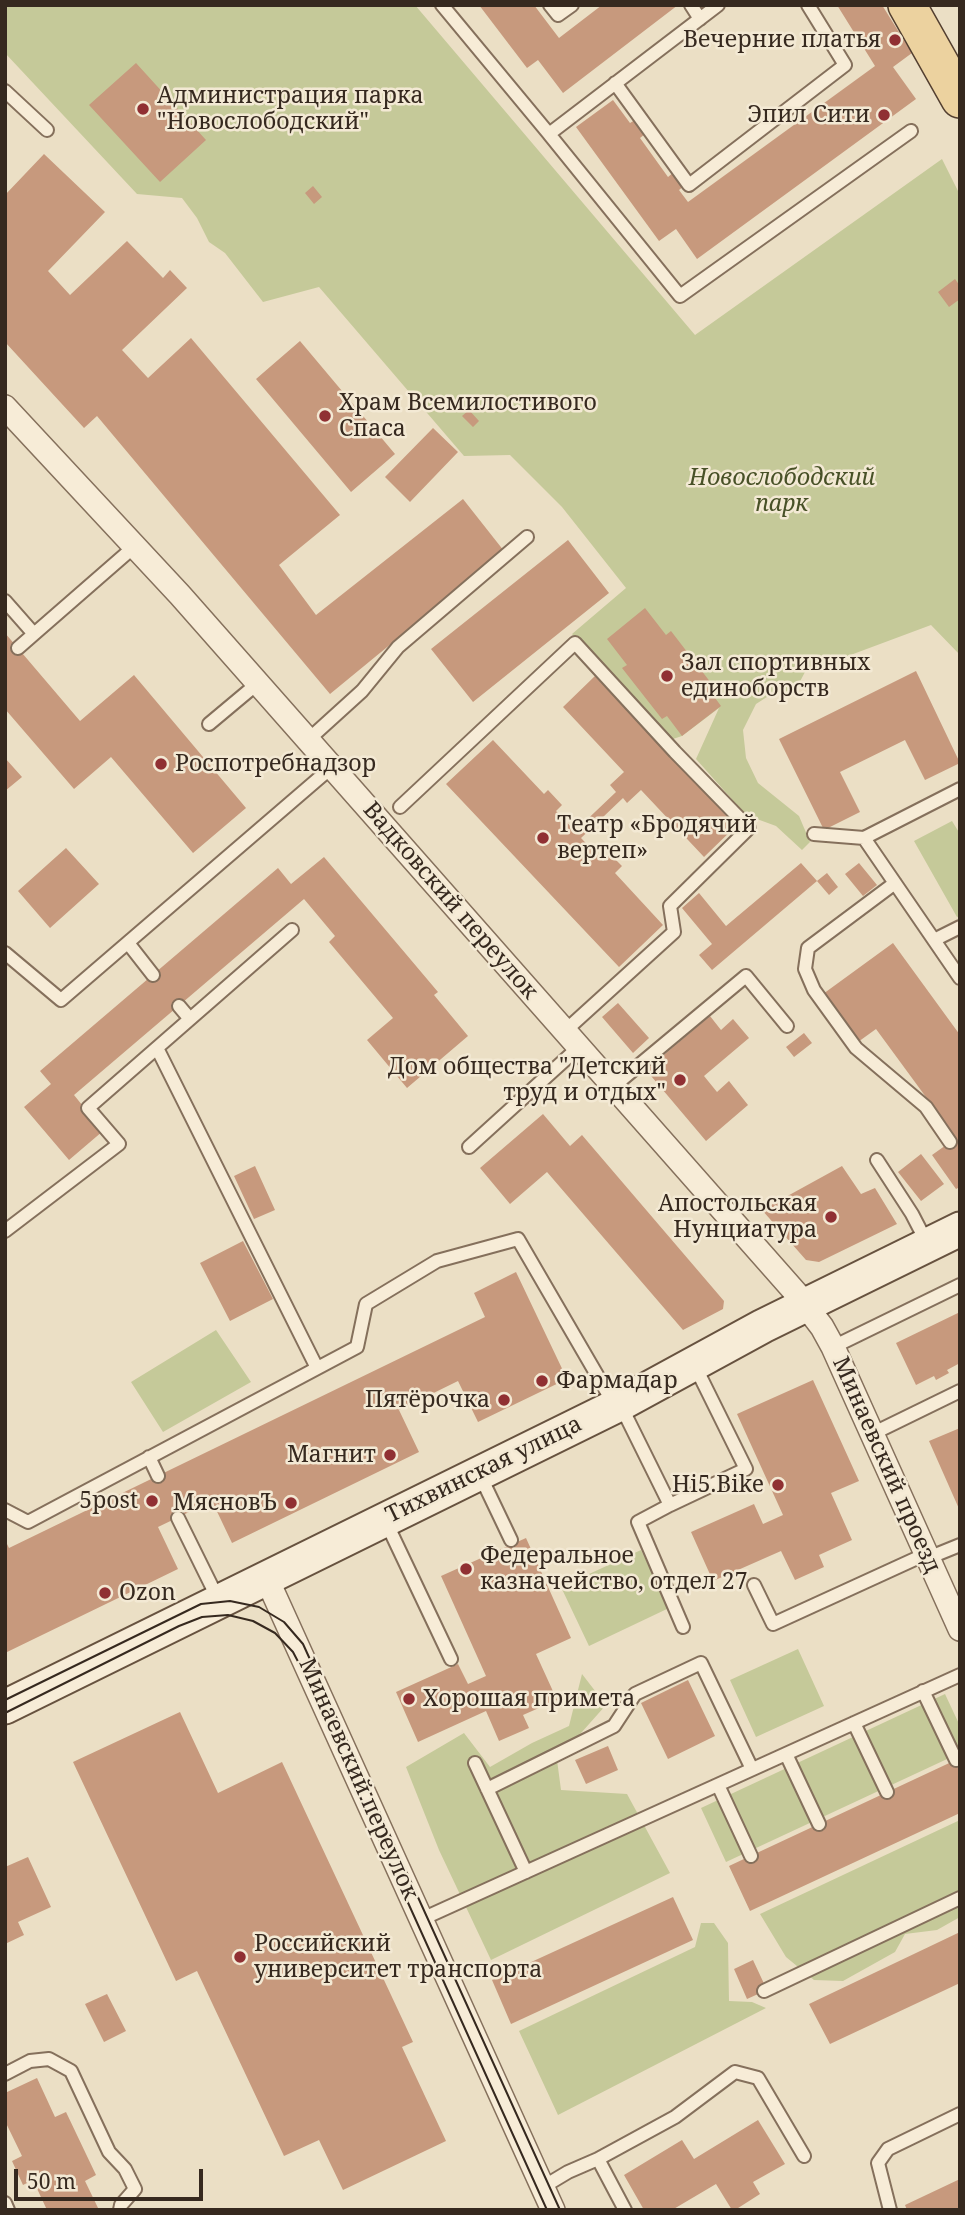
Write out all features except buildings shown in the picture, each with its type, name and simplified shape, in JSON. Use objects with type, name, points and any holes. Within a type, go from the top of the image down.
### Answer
[{"type":"main road","points":[[907,5],[960,99]]},
{"type":"street","name":"Вадковский переулок","points":[[5,407],[258,683],[806,1305]]},
{"type":"street","name":"Тихвинская улица","points":[[5,1707],[618,1405],[693,1362],[960,1229]]},
{"type":"street","name":"Минаевский проезд","points":[[806,1305],[833,1347],[960,1629]]},
{"type":"street","name":"Минаевский переулок","points":[[266,1577],[553,2210]]},
{"type":"lane","points":[[442,5],[680,296],[911,131]]},
{"type":"lane","points":[[550,5],[558,15],[572,5]]},
{"type":"lane","points":[[691,5],[700,19]]},
{"type":"lane","points":[[549,134],[718,5]]},
{"type":"lane","points":[[615,83],[690,185],[845,65],[808,5]]},
{"type":"lane","points":[[5,91],[47,130]]},
{"type":"lane","points":[[308,740],[362,691],[398,647],[527,537]]},
{"type":"lane","points":[[18,648],[135,546]]},
{"type":"lane","points":[[5,601],[34,634]]},
{"type":"lane","points":[[400,807],[575,643],[749,828],[670,906],[674,932],[469,1147]]},
{"type":"lane","points":[[209,724],[258,683]]},
{"type":"lane","points":[[5,953],[61,1000],[332,767]]},
{"type":"lane","points":[[814,834],[864,838],[960,789]]},
{"type":"lane","points":[[864,838],[960,978]]},
{"type":"lane","points":[[895,883],[808,948],[805,969],[814,990],[856,1048],[926,1107],[950,1142]]},
{"type":"lane","points":[[934,940],[960,927]]},
{"type":"lane","points":[[5,1231],[119,1144],[88,1108],[292,930]]},
{"type":"lane","points":[[128,943],[153,975]]},
{"type":"lane","points":[[614,1086],[746,976],[787,1026]]},
{"type":"lane","points":[[179,1006],[190,1019]]},
{"type":"lane","points":[[157,1048],[317,1368]]},
{"type":"lane","points":[[877,1160],[912,1214],[927,1245]]},
{"type":"lane","points":[[5,1510],[28,1522],[357,1346],[366,1304],[437,1261],[518,1239],[618,1405],[670,1505]]},
{"type":"lane","points":[[833,1347],[960,1285]]},
{"type":"lane","points":[[683,1627],[638,1522],[746,1469],[693,1362]]},
{"type":"lane","points":[[872,1434],[960,1391]]},
{"type":"lane","points":[[149,1457],[158,1476]]},
{"type":"lane","points":[[479,1473],[511,1540]]},
{"type":"lane","points":[[178,1518],[219,1601]]},
{"type":"lane","points":[[384,1519],[451,1659]]},
{"type":"lane","points":[[754,1585],[773,1624],[927,1556],[960,1545]]},
{"type":"lane","points":[[487,1789],[614,1726],[635,1694],[701,1663],[752,1769]]},
{"type":"lane","points":[[422,1919],[960,1675]]},
{"type":"lane","points":[[923,1691],[956,1760]]},
{"type":"lane","points":[[853,1723],[887,1792]]},
{"type":"lane","points":[[786,1754],[819,1824]]},
{"type":"lane","points":[[475,1763],[526,1872]]},
{"type":"lane","points":[[718,1785],[751,1856]]},
{"type":"lane","points":[[764,1991],[960,1898]]},
{"type":"lane","points":[[5,2074],[30,2061],[49,2059],[71,2071],[109,2152],[125,2169],[135,2189],[120,2210]]},
{"type":"lane","points":[[543,2187],[675,2117],[735,2072],[758,2078],[804,2156]]},
{"type":"lane","points":[[890,2210],[878,2163],[888,2149],[960,2114]]},
{"type":"lane","points":[[598,2159],[625,2210]]},
{"type":"lane","points":[[5,2203],[8,2210]]},
{"type":"green space","name":"Новослободский парк","points":[[5,5],[415,5],[695,335],[942,159],[960,195],[960,655],[931,625],[805,672],[796,689],[770,695],[756,704],[743,730],[746,758],[758,783],[799,816],[810,842],[802,850],[776,826],[746,815],[696,759],[719,708],[682,736],[670,740],[572,634],[626,588],[562,507],[510,455],[464,456],[319,287],[263,302],[225,253],[209,242],[197,218],[182,198],[137,194],[5,53]]},
{"type":"green space","points":[[952,821],[960,834],[960,916],[957,917],[914,841]]},
{"type":"green space","points":[[216,1330],[251,1382],[163,1432],[131,1382]]},
{"type":"green space","points":[[641,1550],[669,1608],[589,1646],[561,1587]]},
{"type":"green space","points":[[798,1649],[824,1706],[756,1737],[730,1680]]},
{"type":"green space","points":[[582,1674],[606,1705],[557,1760],[561,1790],[627,1794],[670,1873],[491,1960],[439,1850],[406,1767],[464,1733],[490,1767],[569,1726]]},
{"type":"green space","points":[[945,1694],[960,1726],[960,1753],[726,1862],[701,1808]]},
{"type":"green space","points":[[960,1820],[960,1917],[937,1930],[905,1934],[895,1952],[843,1981],[814,1980],[786,1957],[760,1914]]},
{"type":"green space","points":[[701,1923],[714,1923],[728,1943],[729,2001],[752,2002],[766,2008],[558,2115],[519,2031],[695,1947]]},
{"type":"tram line","points":[[5,1700],[201,1604],[230,1601],[259,1607],[284,1622],[303,1644],[560,2210]]},
{"type":"tram line","points":[[5,1713],[202,1617],[228,1615],[253,1621],[275,1633],[293,1652],[305,1675],[547,2210]]},
{"type":"place","name":"Вечерние платья","points":[[895,40]]},
{"type":"place","name":"Администрация парка \"Новослободский\"","points":[[143,109]]},
{"type":"place","name":"Эпил Сити","points":[[884,115]]},
{"type":"place","name":"Храм Всемилостивого Спаса","points":[[325,416]]},
{"type":"place","name":"Зал спортивных единоборств","points":[[667,676]]},
{"type":"place","name":"Роспотребнадзор","points":[[161,764]]},
{"type":"place","name":"Театр «Бродячий вертеп»","points":[[543,838]]},
{"type":"place","name":"Дом общества \"Детский труд и отдых\"","points":[[680,1080]]},
{"type":"place","name":"Апостольская Нунциатура","points":[[831,1217]]},
{"type":"place","name":"Фармадар","points":[[542,1381]]},
{"type":"place","name":"Пятёрочка","points":[[504,1400]]},
{"type":"place","name":"Магнит","points":[[390,1455]]},
{"type":"place","name":"Hi5.Bike","points":[[778,1485]]},
{"type":"place","name":"5post","points":[[152,1501]]},
{"type":"place","name":"МясновЪ","points":[[291,1503]]},
{"type":"place","name":"Федеральное казначейство, отдел 27","points":[[466,1569]]},
{"type":"place","name":"Ozon","points":[[105,1593]]},
{"type":"place","name":"Хорошая примета","points":[[409,1699]]},
{"type":"place","name":"Российский университет транспорта","points":[[240,1957]]}]
